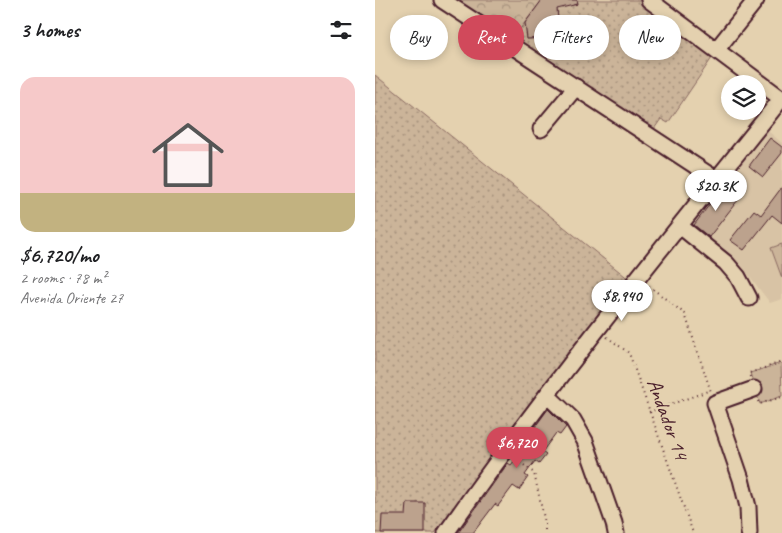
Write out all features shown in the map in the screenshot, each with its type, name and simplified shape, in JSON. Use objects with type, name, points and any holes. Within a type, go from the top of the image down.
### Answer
[{"type":"street","points":[[442,0],[717,180]]},
{"type":"street","points":[[717,49],[756,0]]},
{"type":"street","points":[[445,533],[505,449],[637,278],[782,98],[652,1]]},
{"type":"street","points":[[541,129],[576,87]]},
{"type":"street","points":[[680,226],[726,263],[738,277],[749,298]]},
{"type":"street","points":[[749,533],[748,507],[715,403],[754,389]]},
{"type":"street","points":[[547,395],[573,420],[585,441],[616,533]]},
{"type":"path","points":[[637,278],[685,314],[711,390],[649,412]]},
{"type":"path","name":"Andador 14","points":[[597,330],[629,353],[693,533]]},
{"type":"path","points":[[749,373],[782,362]]},
{"type":"path","points":[[505,449],[534,473],[545,523],[545,533]]},
{"type":"shaded area","points":[[768,131],[782,143],[782,299],[770,303],[742,266],[691,226]]},
{"type":"green space","points":[[455,0],[542,0],[524,24],[524,15],[478,15]]},
{"type":"green space","points":[[564,0],[639,0],[659,15],[619,15],[619,60],[681,60],[681,31],[714,55],[668,123],[661,119],[654,129],[547,60],[609,60],[609,15],[558,15],[557,9]]},
{"type":"green space","points":[[525,23],[527,39],[534,39],[534,52],[524,45]]},
{"type":"green space","points":[[375,75],[630,280],[435,533],[375,533]]},
{"type":"green space","points":[[782,244],[782,278],[771,248]]},
{"type":"green space","points":[[781,363],[782,396],[760,404],[750,373]]},
{"type":"building","points":[[542,0],[577,0],[578,4],[557,9],[558,15],[534,15],[534,39],[527,39],[525,23]]},
{"type":"building","points":[[770,138],[782,147],[782,153],[763,177],[749,166]]},
{"type":"building","points":[[782,187],[782,223],[772,215],[744,250],[730,240],[754,210],[761,215]]},
{"type":"building","points":[[722,188],[738,200],[709,237],[694,225]]},
{"type":"building","points":[[548,409],[566,427],[560,435],[556,433],[542,452],[546,455],[539,464],[535,461],[525,475],[528,477],[519,490],[513,486],[498,506],[495,504],[473,533],[458,533],[508,463],[511,465],[522,451],[519,449]]},
{"type":"building","points":[[407,503],[425,503],[425,533],[381,533],[382,515],[406,515]]}]
